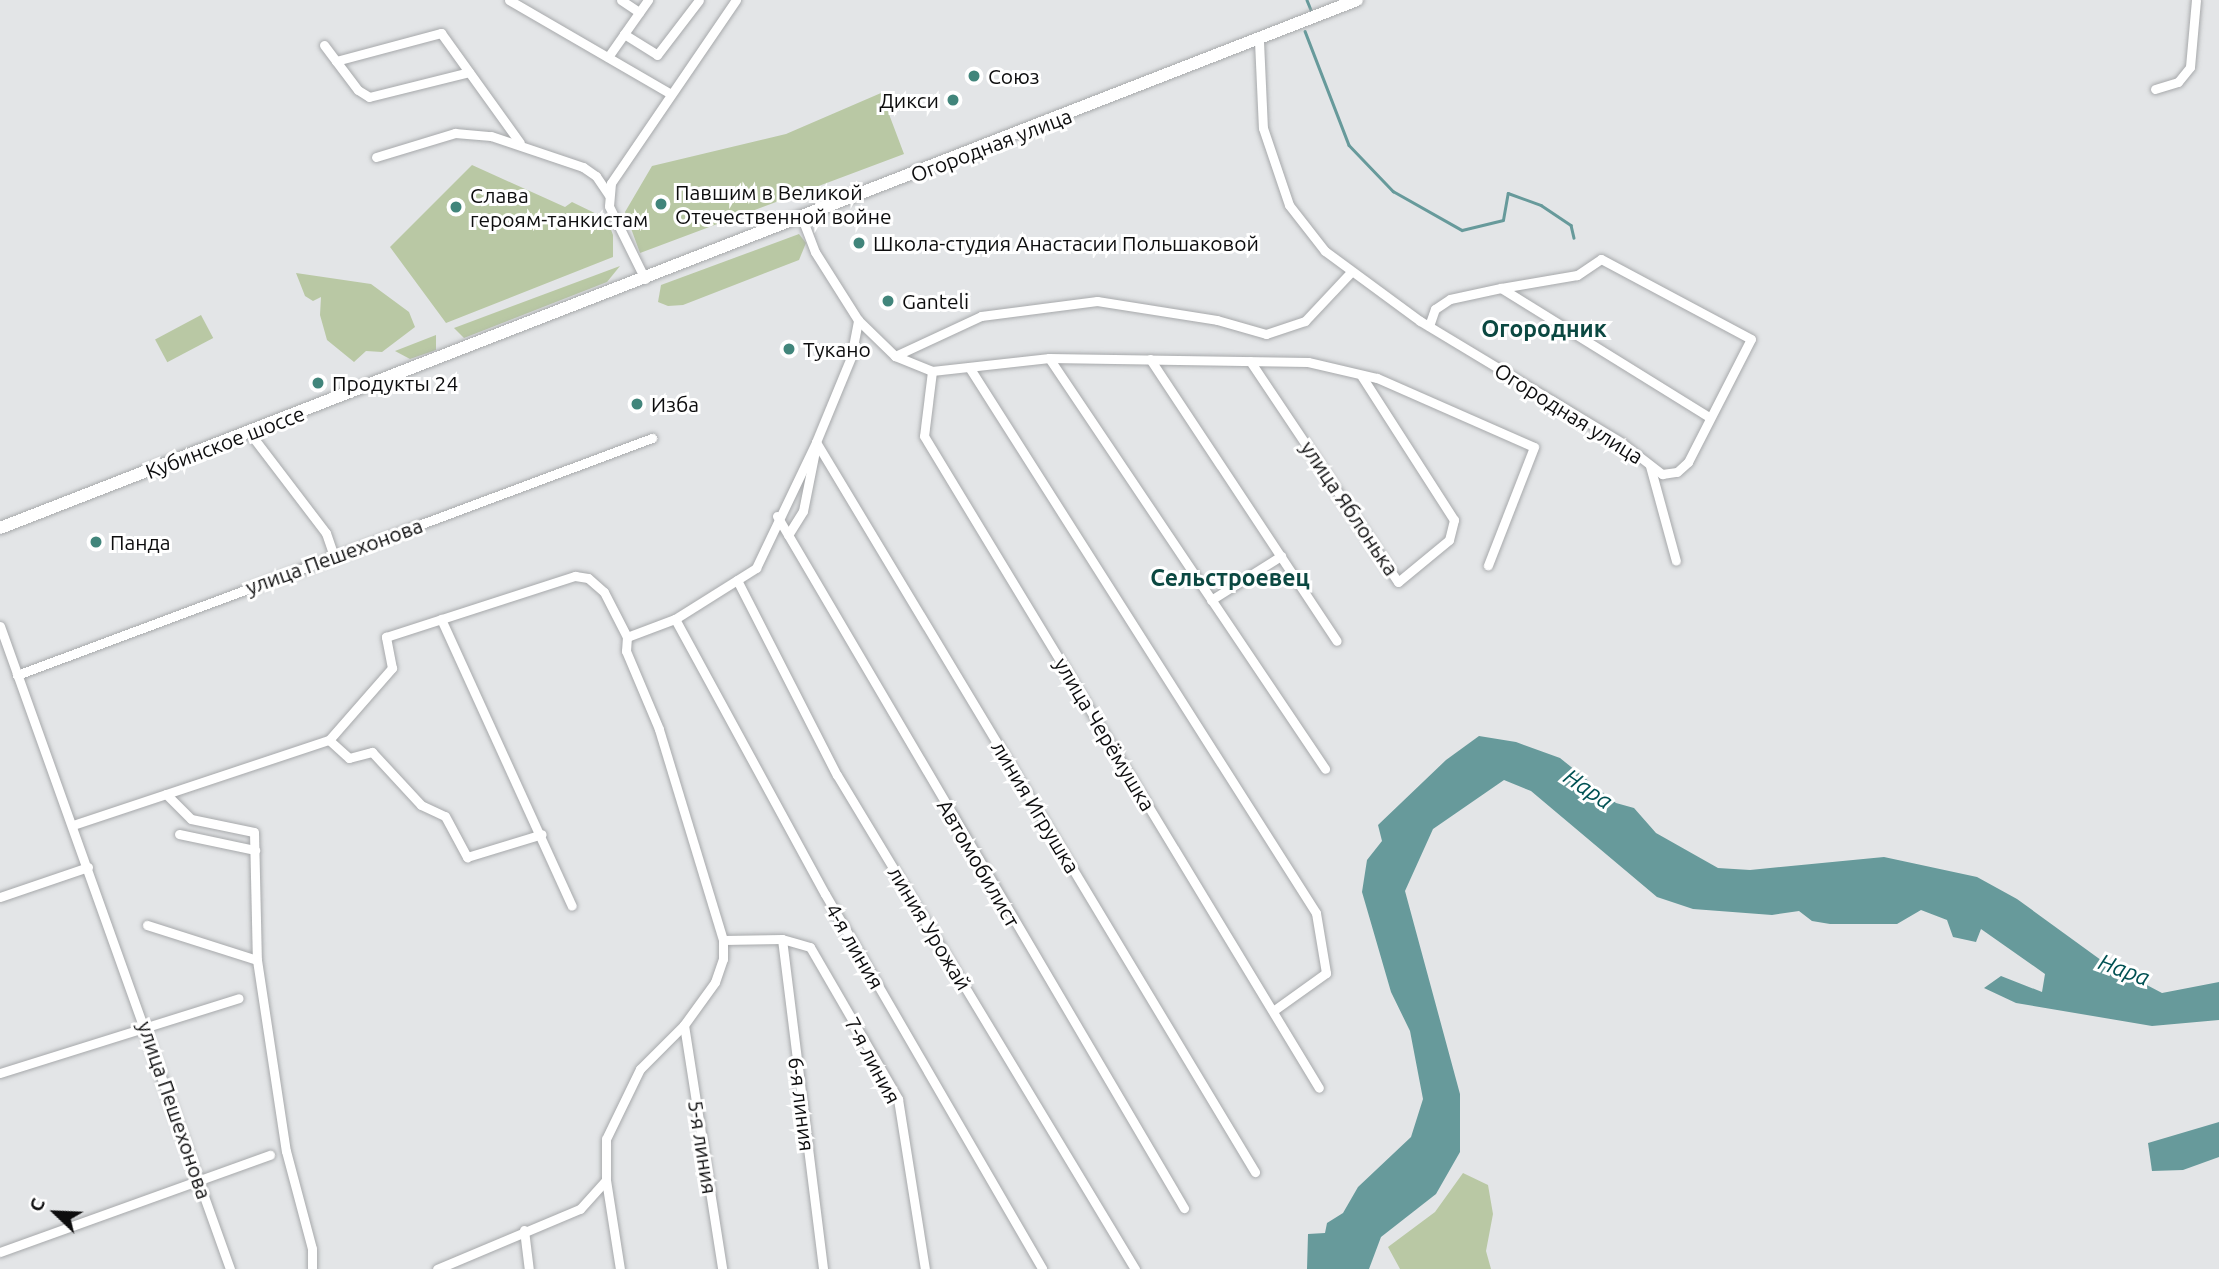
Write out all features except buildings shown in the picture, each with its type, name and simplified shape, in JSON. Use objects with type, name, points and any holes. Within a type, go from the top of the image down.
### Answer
[{"type":"main road","name":"Огородная улица","points":[[645,279],[1259,41],[1357,0]]},
{"type":"main road","name":"Кубинское шоссе","points":[[0,528],[645,279]]},
{"type":"street","points":[[509,0],[671,94]]},
{"type":"street","points":[[621,0],[639,12]]},
{"type":"street","points":[[608,57],[648,0]]},
{"type":"street","points":[[624,34],[657,55],[699,0]]},
{"type":"street","points":[[645,279],[609,206],[609,195],[619,169],[736,0]]},
{"type":"street","points":[[2155,89],[2178,82],[2190,67],[2196,0]]},
{"type":"street","points":[[336,61],[441,33],[520,143]]},
{"type":"street","name":"Огородная улица","points":[[1259,41],[1263,128],[1289,205],[1325,251],[1429,326],[1622,443],[1662,474],[1677,472],[1688,462],[1751,339],[1601,259],[1577,275],[1501,288]]},
{"type":"street","points":[[324,44],[358,90],[369,97],[469,72]]},
{"type":"street","points":[[376,157],[454,133],[520,143],[583,167],[596,176],[609,195]]},
{"type":"street","points":[[802,218],[815,252],[858,320],[895,356],[932,371],[1049,358],[1308,362],[1362,375],[1534,447],[1488,565]]},
{"type":"street","points":[[895,356],[981,316],[1097,301],[1217,320],[1266,334],[1305,321],[1351,272]]},
{"type":"street","points":[[1429,326],[1435,309],[1450,299],[1501,288],[1709,417]]},
{"type":"street","points":[[627,637],[676,619],[756,568],[777,516],[816,442],[851,357],[858,320]]},
{"type":"street","points":[[1049,358],[1325,769]]},
{"type":"street","points":[[1150,359],[1338,641]]},
{"type":"street","name":"улица Яблонька","points":[[1250,361],[1398,582],[1449,540],[1454,520],[1362,375]]},
{"type":"street","points":[[969,367],[1316,913],[1326,973],[1272,1011]]},
{"type":"street","name":"улица Черёмушка","points":[[932,371],[924,436],[1319,1088]]},
{"type":"street","points":[[249,432],[326,533],[334,556]]},
{"type":"street","name":"улица Пешехонова","points":[[17,675],[652,438]]},
{"type":"street","points":[[788,535],[803,511],[816,442]]},
{"type":"street","name":"линия Игрушка","points":[[816,442],[1255,1172]]},
{"type":"street","points":[[1650,465],[1676,561]]},
{"type":"street","name":"Автомобилист","points":[[777,516],[1184,1208]]},
{"type":"street","points":[[1212,600],[1281,556]]},
{"type":"street","points":[[73,825],[329,740],[392,668],[386,637],[575,576],[588,578],[604,592],[627,637],[626,651],[659,729],[723,940],[715,982],[684,1025],[640,1069],[606,1139],[606,1180],[620,1269]]},
{"type":"street","name":"линия Урожай","points":[[737,580],[837,775],[1135,1269]]},
{"type":"street","points":[[441,619],[542,834],[572,906]]},
{"type":"street","name":"4-я линия","points":[[676,619],[825,894],[1042,1269]]},
{"type":"street","name":"улица Пешехонова","points":[[0,626],[146,1026],[230,1269]]},
{"type":"street","points":[[329,740],[349,758],[372,752],[421,805],[445,816],[467,857],[542,834]]},
{"type":"street","points":[[166,794],[191,820],[254,832],[257,960],[286,1151],[312,1249],[312,1269]]},
{"type":"street","points":[[179,834],[255,850]]},
{"type":"street","points":[[0,897],[88,867]]},
{"type":"street","points":[[147,925],[257,960]]},
{"type":"street","name":"7-я линия","points":[[723,940],[782,939],[810,947],[898,1099],[925,1269]]},
{"type":"street","name":"6-я линия","points":[[782,939],[823,1269]]},
{"type":"street","points":[[0,1073],[239,998]]},
{"type":"street","name":"5-я линия","points":[[684,1025],[722,1269]]},
{"type":"street","points":[[0,1252],[270,1155]]},
{"type":"street","points":[[437,1269],[524,1230],[580,1209],[606,1180]]},
{"type":"street","points":[[524,1230],[529,1269]]},
{"type":"green space","points":[[881,93],[904,154],[640,253],[625,212],[652,166],[786,134]]},
{"type":"green space","points":[[472,165],[565,207],[572,202],[607,219],[613,235],[613,257],[446,323],[390,247]]},
{"type":"green space","points":[[799,234],[806,243],[799,260],[683,305],[668,306],[658,302],[661,285]]},
{"type":"green space","points":[[620,266],[607,282],[464,338],[454,328]]},
{"type":"green space","points":[[296,273],[371,284],[409,312],[415,327],[382,352],[366,351],[354,362],[327,340],[320,315],[321,297],[313,301],[305,296]]},
{"type":"green space","points":[[201,315],[213,338],[167,362],[155,339]]},
{"type":"green space","points":[[436,335],[436,350],[410,359],[395,351]]},
{"type":"green space","points":[[1463,1173],[1488,1185],[1493,1214],[1486,1251],[1491,1269],[1400,1269],[1388,1247],[1435,1212]]},
{"type":"water","name":"Нара","points":[[1479,736],[1516,742],[1560,758],[1616,803],[1634,808],[1656,833],[1718,868],[1750,870],[1884,857],[1977,877],[2017,899],[2105,963],[2162,993],[2219,982],[2219,1020],[2152,1026],[2016,1003],[1984,988],[2001,976],[2042,992],[2045,974],[1981,929],[1976,942],[1953,937],[1947,920],[1921,910],[1897,924],[1830,924],[1812,921],[1799,911],[1772,915],[1693,909],[1657,897],[1531,791],[1504,780],[1433,829],[1405,891],[1460,1094],[1460,1152],[1436,1194],[1381,1237],[1369,1269],[1307,1269],[1308,1234],[1325,1233],[1327,1223],[1343,1213],[1358,1187],[1411,1137],[1423,1099],[1410,1031],[1391,992],[1362,892],[1367,860],[1382,841],[1378,825],[1446,760]]},
{"type":"water","points":[[2219,1122],[2219,1157],[2183,1170],[2152,1171],[2148,1143]]},
{"type":"waterway","points":[[1307,0],[1311,10]]},
{"type":"waterway","points":[[1305,31],[1349,145],[1393,191],[1462,230],[1503,220],[1508,193],[1541,205],[1571,225],[1574,238]]},
{"type":"place","name":"Союз","points":[[974,76]]},
{"type":"place","name":"Дикси","points":[[953,100]]},
{"type":"place","name":"Павшим в Великой Отечественной войне","points":[[661,204]]},
{"type":"place","name":"Слава героям-танкистам","points":[[456,207]]},
{"type":"place","name":"Школа-студия Анастасии Польшаковой","points":[[859,243]]},
{"type":"place","name":"Ganteli","points":[[888,301]]},
{"type":"place","name":"Тукано","points":[[789,349]]},
{"type":"place","name":"Продукты 24","points":[[318,383]]},
{"type":"place","name":"Изба","points":[[637,404]]},
{"type":"place","name":"Панда","points":[[96,542]]},
{"type":"district","name":"Огородник","points":[[1544,329]]},
{"type":"district","name":"Сельстроевец","points":[[1230,578]]}]
